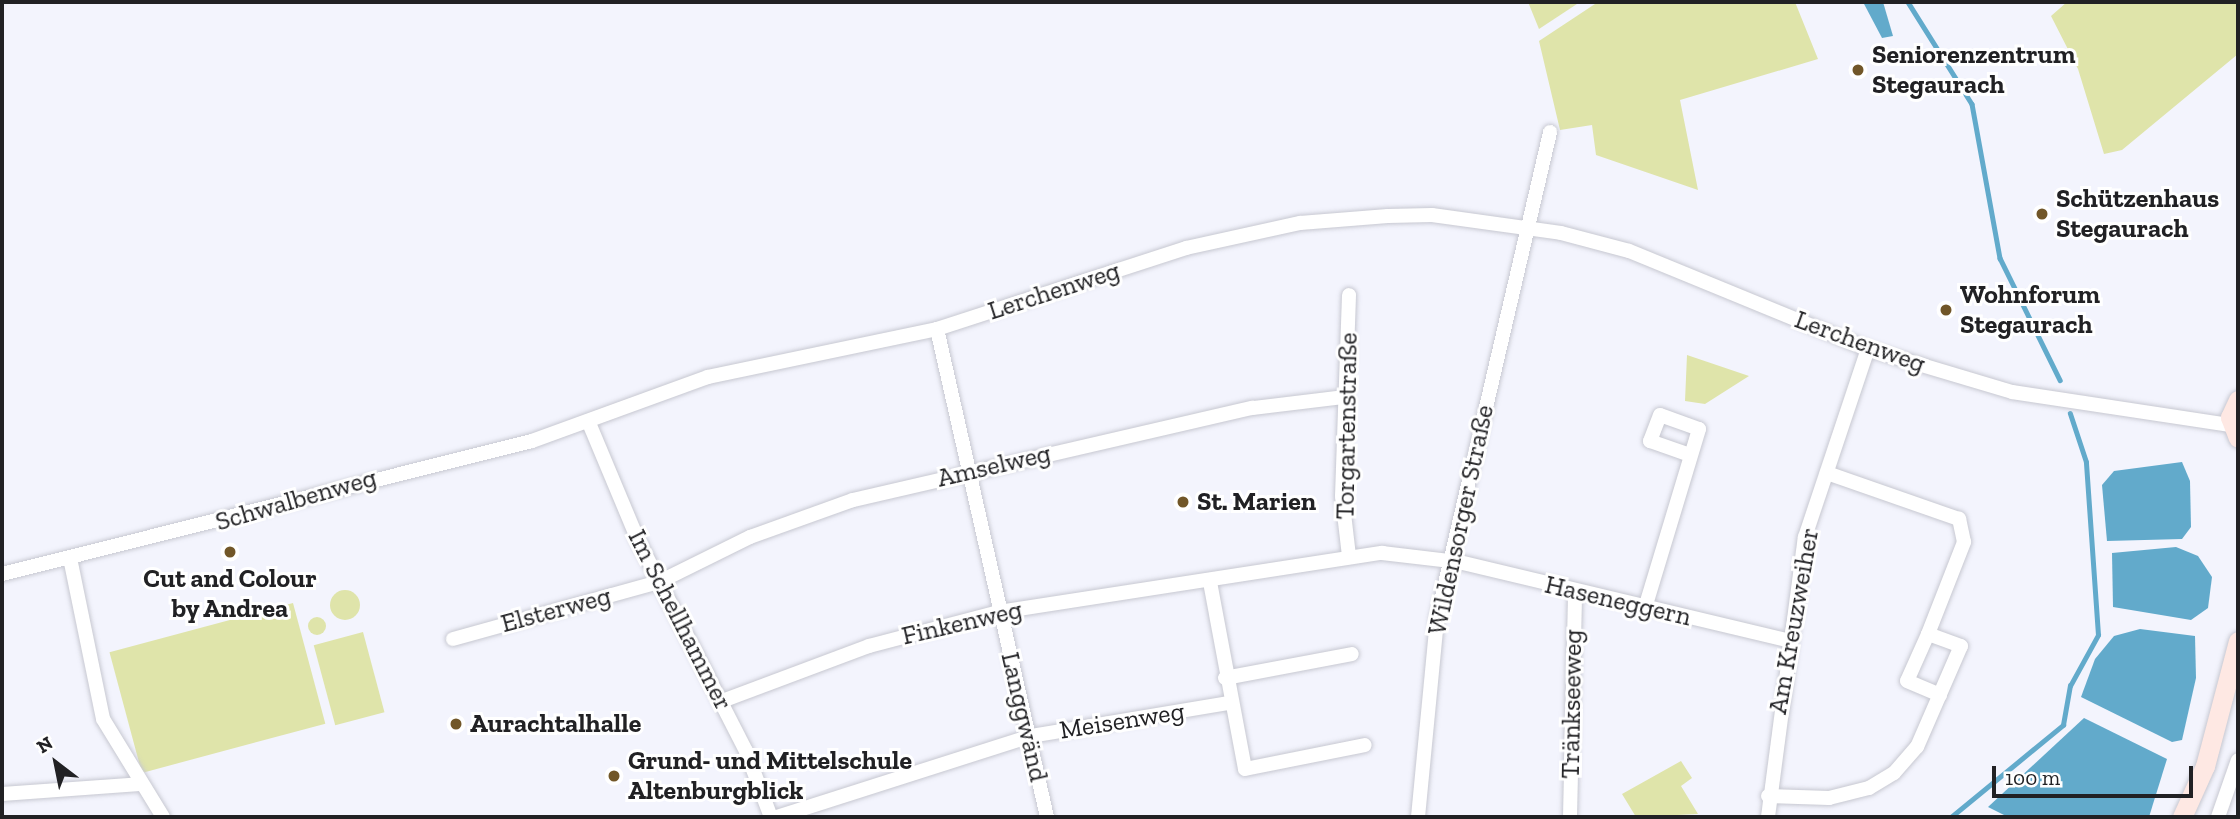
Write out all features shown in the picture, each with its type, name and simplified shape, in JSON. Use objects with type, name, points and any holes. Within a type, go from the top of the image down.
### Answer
[{"type":"main road","points":[[2182,817],[2205,766],[2238,641]]},
{"type":"street","points":[[1529,227],[1550,132]]},
{"type":"street","name":"Lerchenweg","points":[[589,423],[708,377],[937,329],[1186,248],[1300,223],[1432,215],[1529,227],[1629,251],[1867,349],[2012,392],[2120,412],[2235,418]]},
{"type":"street","name":"Wildensorger Straße","points":[[1419,817],[1437,618],[1529,227]]},
{"type":"street","name":"Torgartenstraße","points":[[1349,295],[1344,397],[1349,556]]},
{"type":"street","name":"Langgwänd","points":[[937,329],[971,472],[999,611],[1031,736],[1047,817]]},
{"type":"street","name":"Am Kreuzweiher","points":[[1768,817],[1768,796],[1786,640],[1805,537],[1867,349]]},
{"type":"street","name":"Amselweg","points":[[659,582],[750,537],[840,505],[971,472],[1253,408],[1344,397]]},
{"type":"street","name":"Schwalbenweg","points":[[2,574],[589,423]]},
{"type":"street","name":"Im Schellhammer","points":[[589,423],[659,582],[722,701],[771,817]]},
{"type":"street","points":[[1645,608],[1690,455]]},
{"type":"street","points":[[1827,473],[1959,519],[1964,542],[1907,681],[1940,695]]},
{"type":"street","name":"Haseneggern","points":[[1349,556],[1450,561],[1786,640]]},
{"type":"street","name":"Finkenweg","points":[[722,701],[869,646],[999,611],[1210,582],[1349,556]]},
{"type":"street","points":[[70,558],[103,719],[140,784],[163,817]]},
{"type":"street","name":"Elsterweg","points":[[453,639],[659,582]]},
{"type":"street","points":[[1210,582],[1228,703],[1245,768],[1365,745]]},
{"type":"street","name":"Tränkseeweg","points":[[1570,817],[1575,591]]},
{"type":"street","points":[[1768,796],[1829,798],[1869,788],[1917,747],[1961,646],[1928,634]]},
{"type":"street","points":[[1225,678],[1352,654]]},
{"type":"street","name":"Meisenweg","points":[[777,817],[1031,736],[1228,703]]},
{"type":"street","points":[[2218,817],[2238,760]]},
{"type":"street","points":[[2,794],[140,784]]},
{"type":"green space","points":[[1528,2],[1580,2],[1539,29]]},
{"type":"green space","points":[[1598,2],[1795,2],[1818,59],[1680,100],[1698,190],[1596,155],[1592,125],[1560,130],[1539,41]]},
{"type":"green space","points":[[2067,2],[2238,2],[2238,54],[2122,150],[2104,154],[2078,69],[2051,16]]},
{"type":"green space","points":[[1687,355],[1749,376],[1705,404],[1685,401]]},
{"type":"green space","points":[[345,590],[351,591],[359,599],[359,611],[351,619],[345,620],[339,619],[331,611],[330,605],[331,599],[339,591]]},
{"type":"green space","points":[[293,603],[325,724],[142,773],[109,652]]},
{"type":"green space","points":[[317,617],[323,620],[326,626],[323,632],[317,635],[311,632],[308,626],[311,620]]},
{"type":"green space","points":[[363,632],[384,712],[335,725],[314,645]]},
{"type":"green space","points":[[1681,761],[1692,778],[1681,786],[1698,814],[1636,817],[1622,794]]},
{"type":"water","points":[[1863,2],[1883,2],[1893,36],[1882,38]]},
{"type":"water","points":[[2182,462],[2190,481],[2191,527],[2182,539],[2107,541],[2102,485],[2114,471]]},
{"type":"water","points":[[2176,547],[2198,556],[2212,577],[2208,608],[2191,620],[2113,607],[2112,553]]},
{"type":"water","points":[[2140,629],[2195,636],[2196,678],[2182,740],[2172,742],[2081,697],[2095,659],[2114,636]]},
{"type":"water","points":[[2084,718],[2167,759],[2149,817],[2008,817],[1988,807]]},
{"type":"waterway","points":[[1908,2],[1972,104],[2000,258],[2060,380]]},
{"type":"waterway","points":[[1951,817],[2063,725],[2070,686],[2098,635],[2086,462],[2070,414]]},
{"type":"place","name":"Seniorenzentrum Stegaurach","points":[[1858,70]]},
{"type":"place","name":"Schützenhaus Stegaurach","points":[[2042,214]]},
{"type":"place","name":"Wohnforum Stegaurach","points":[[1946,310]]},
{"type":"place","name":"St. Marien","points":[[1183,502]]},
{"type":"place","name":"Cut and Colour by Andrea","points":[[230,552]]},
{"type":"place","name":"Aurachtalhalle","points":[[456,724]]},
{"type":"place","name":"Grund- und Mittelschule Altenburgblick","points":[[614,776]]}]
